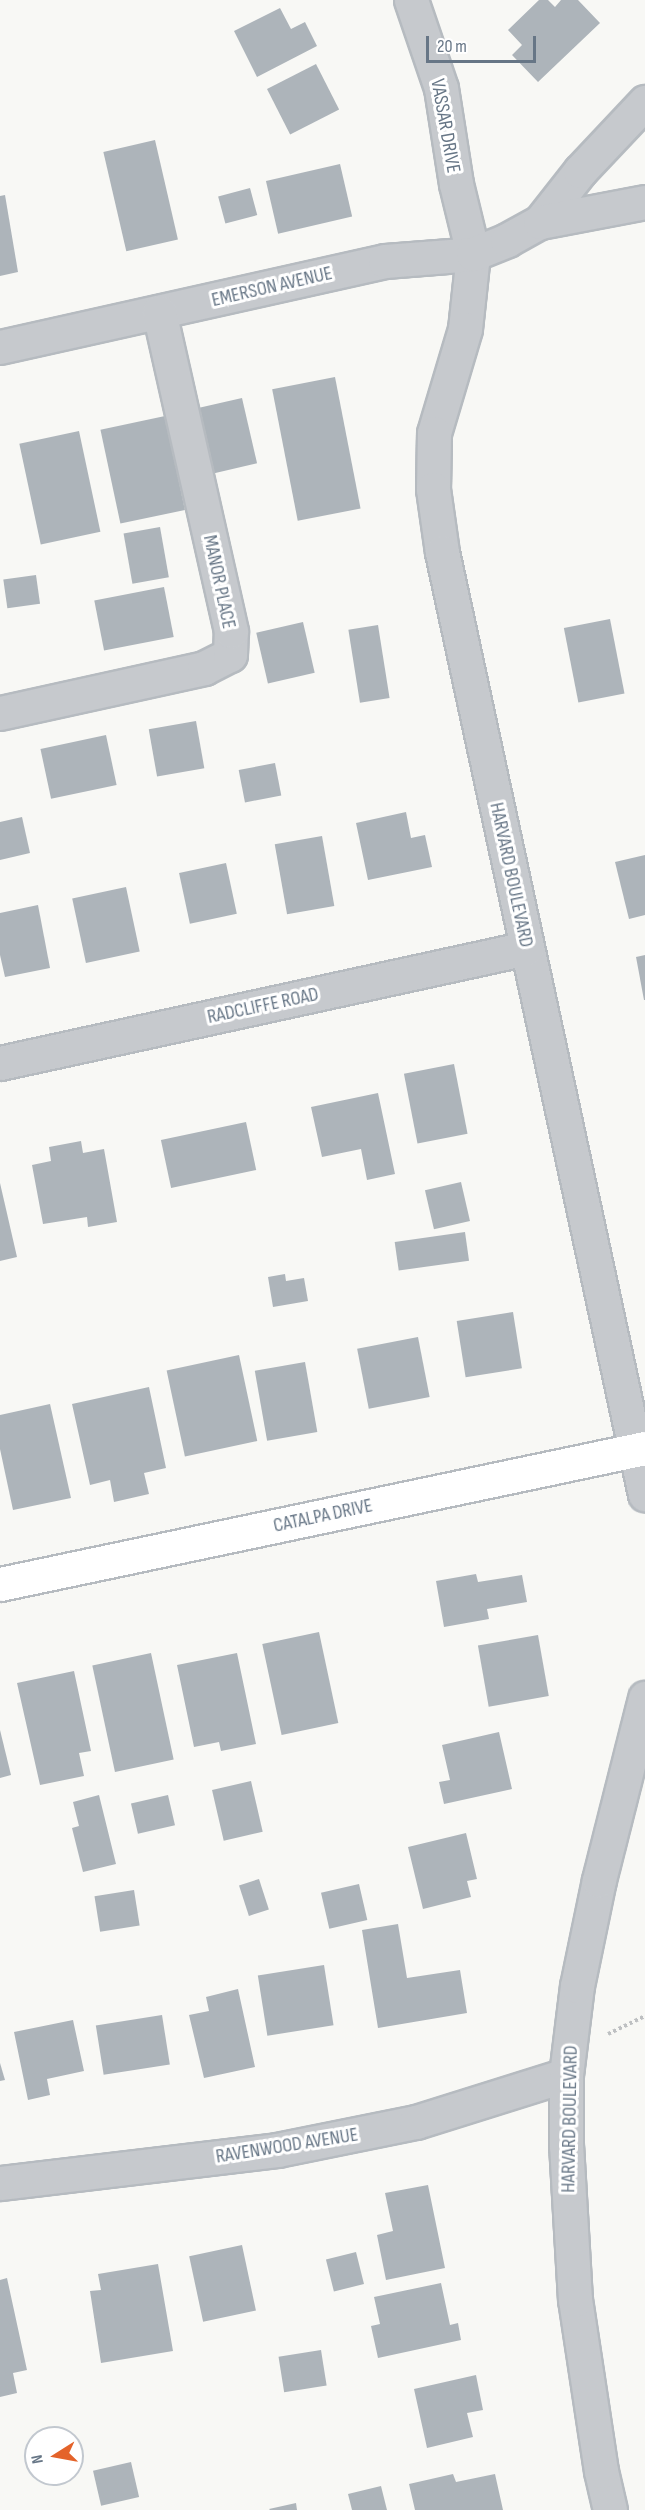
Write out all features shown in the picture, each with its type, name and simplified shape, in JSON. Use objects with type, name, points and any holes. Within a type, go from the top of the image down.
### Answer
[{"type":"street","name":"VASSAR DRIVE","points":[[411,0],[441,88],[456,184],[473,254]]},
{"type":"street","points":[[540,222],[580,171],[645,102]]},
{"type":"street","points":[[540,222],[645,202]]},
{"type":"street","name":"EMERSON AVENUE","points":[[0,347],[385,261],[473,254],[507,240],[540,222]]},
{"type":"street","name":"HARVARD BOULEVARD","points":[[473,254],[465,330],[434,433],[433,489],[442,552],[527,948],[640,1449],[645,1494]]},
{"type":"street","name":"MANOR PLACE","points":[[0,713],[204,668],[230,655],[231,632],[159,312]]},
{"type":"street","name":"RADCLIFFE ROAD","points":[[0,1063],[527,948]]},
{"type":"street","name":"CATALPA DRIVE","points":[[0,1584],[640,1449]]},
{"type":"street","name":"HARVARD BOULEVARD","points":[[610,2510],[601,2471],[575,2300],[566,2146],[566,2075],[577,1986],[645,1698]]},
{"type":"street","name":"RAVENWOOD AVENUE","points":[[0,2183],[276,2150],[416,2122],[566,2075]]},
{"type":"path","points":[[599,2039],[645,2016]]},
{"type":"building","points":[[539,0],[548,0],[555,7],[561,0],[578,0],[600,23],[538,82],[512,55],[522,45],[508,30]]},
{"type":"building","points":[[280,8],[291,29],[305,22],[317,46],[257,77],[234,31]]},
{"type":"building","points":[[316,64],[339,109],[290,134],[267,89]]},
{"type":"building","points":[[155,140],[178,239],[126,251],[103,152]]},
{"type":"building","points":[[340,164],[352,217],[278,234],[266,181]]},
{"type":"building","points":[[250,188],[257,215],[225,224],[218,197]]},
{"type":"building","points":[[5,195],[18,272],[0,276],[0,196]]},
{"type":"building","points":[[335,377],[361,509],[298,521],[272,389]]},
{"type":"building","points":[[242,398],[257,463],[213,473],[198,408]]},
{"type":"building","points":[[165,416],[185,510],[120,524],[100,430]]},
{"type":"building","points":[[79,431],[100,532],[41,544],[19,444]]},
{"type":"building","points":[[160,527],[169,577],[132,584],[124,533]]},
{"type":"building","points":[[36,575],[40,604],[7,608],[3,580]]},
{"type":"building","points":[[164,587],[174,637],[104,651],[94,601]]},
{"type":"building","points":[[610,619],[625,694],[578,703],[564,628]]},
{"type":"building","points":[[303,622],[315,673],[268,683],[256,633]]},
{"type":"building","points":[[378,625],[390,698],[360,703],[348,630]]},
{"type":"building","points":[[196,721],[204,768],[157,777],[149,729]]},
{"type":"building","points":[[106,735],[117,785],[51,799],[40,749]]},
{"type":"building","points":[[275,763],[281,795],[245,802],[239,770]]},
{"type":"building","points":[[406,812],[411,838],[425,835],[432,867],[368,880],[356,823]]},
{"type":"building","points":[[22,817],[30,853],[0,860],[0,822]]},
{"type":"building","points":[[322,836],[334,906],[287,914],[275,844]]},
{"type":"building","points":[[645,855],[645,915],[629,919],[615,862]]},
{"type":"building","points":[[226,863],[237,914],[190,924],[179,873]]},
{"type":"building","points":[[126,887],[140,952],[86,963],[72,898]]},
{"type":"building","points":[[38,905],[50,968],[5,977],[0,955],[0,913]]},
{"type":"building","points":[[645,955],[645,1000],[644,1000],[636,957]]},
{"type":"building","points":[[454,1064],[468,1134],[417,1143],[404,1074]]},
{"type":"building","points":[[378,1093],[395,1174],[367,1180],[361,1149],[322,1157],[311,1107]]},
{"type":"building","points":[[246,1122],[256,1170],[171,1188],[161,1140]]},
{"type":"building","points":[[81,1141],[83,1153],[104,1149],[117,1222],[88,1227],[87,1217],[43,1224],[32,1165],[51,1161],[49,1147]]},
{"type":"building","points":[[461,1182],[470,1221],[434,1229],[425,1190]]},
{"type":"building","points":[[0,1183],[17,1257],[0,1261]]},
{"type":"building","points":[[465,1232],[469,1261],[399,1271],[395,1242]]},
{"type":"building","points":[[285,1274],[286,1281],[304,1278],[308,1301],[273,1307],[268,1277]]},
{"type":"building","points":[[513,1312],[522,1368],[466,1377],[457,1321]]},
{"type":"building","points":[[418,1337],[430,1397],[369,1409],[357,1349]]},
{"type":"building","points":[[239,1355],[257,1441],[185,1456],[167,1370]]},
{"type":"building","points":[[305,1362],[317,1432],[267,1441],[255,1371]]},
{"type":"building","points":[[149,1387],[166,1468],[144,1473],[149,1494],[114,1502],[110,1480],[90,1485],[72,1404]]},
{"type":"building","points":[[50,1404],[71,1498],[13,1510],[0,1449],[0,1415]]},
{"type":"building","points":[[476,1574],[478,1582],[522,1575],[527,1602],[487,1609],[489,1619],[444,1627],[436,1581]]},
{"type":"building","points":[[319,1632],[338,1723],[282,1735],[262,1644]]},
{"type":"building","points":[[538,1635],[549,1696],[489,1707],[478,1646]]},
{"type":"building","points":[[151,1653],[174,1760],[115,1772],[92,1665]]},
{"type":"building","points":[[237,1653],[256,1744],[221,1751],[219,1742],[194,1747],[177,1665]]},
{"type":"building","points":[[74,1671],[91,1751],[79,1753],[84,1776],[40,1785],[17,1683]]},
{"type":"building","points":[[0,1730],[11,1775],[0,1778]]},
{"type":"building","points":[[499,1732],[512,1789],[444,1804],[439,1782],[450,1780],[442,1745]]},
{"type":"building","points":[[251,1781],[263,1832],[224,1841],[212,1790]]},
{"type":"building","points":[[99,1795],[116,1864],[83,1872],[72,1828],[79,1826],[73,1802]]},
{"type":"building","points":[[168,1795],[175,1825],[138,1834],[131,1804]]},
{"type":"building","points":[[466,1833],[477,1879],[467,1881],[471,1897],[423,1909],[408,1847]]},
{"type":"building","points":[[259,1879],[269,1909],[249,1916],[239,1885]]},
{"type":"building","points":[[359,1884],[367,1920],[329,1929],[321,1893]]},
{"type":"building","points":[[134,1890],[140,1926],[100,1932],[94,1896]]},
{"type":"building","points":[[398,1924],[407,1978],[460,1970],[467,2013],[378,2028],[362,1930]]},
{"type":"building","points":[[324,1965],[334,2025],[267,2036],[258,1975]]},
{"type":"building","points":[[238,1989],[255,2067],[204,2078],[189,2015],[209,2011],[206,1997]]},
{"type":"building","points":[[162,2015],[170,2064],[104,2075],[96,2025]]},
{"type":"building","points":[[73,2020],[84,2071],[47,2079],[50,2095],[28,2100],[14,2032]]},
{"type":"building","points":[[0,2063],[5,2080],[0,2081]]},
{"type":"building","points":[[428,2185],[445,2268],[386,2280],[377,2235],[393,2231],[385,2193]]},
{"type":"building","points":[[242,2245],[256,2311],[203,2322],[189,2256]]},
{"type":"building","points":[[356,2252],[364,2284],[334,2292],[326,2259]]},
{"type":"building","points":[[158,2264],[173,2351],[101,2363],[90,2291],[101,2290],[98,2274]]},
{"type":"building","points":[[7,2278],[27,2370],[13,2373],[17,2393],[0,2397],[0,2280]]},
{"type":"building","points":[[441,2283],[450,2325],[458,2323],[461,2340],[378,2358],[371,2326],[380,2324],[374,2297]]},
{"type":"building","points":[[321,2350],[327,2386],[284,2392],[279,2357]]},
{"type":"building","points":[[476,2375],[483,2410],[467,2413],[473,2437],[427,2448],[414,2389]]},
{"type":"building","points":[[131,2462],[139,2497],[101,2506],[93,2471]]},
{"type":"building","points":[[453,2474],[456,2482],[495,2474],[503,2510],[415,2510],[409,2484]]},
{"type":"building","points":[[381,2486],[387,2510],[352,2510],[348,2494]]},
{"type":"building","points":[[296,2503],[297,2510],[269,2509]]}]
